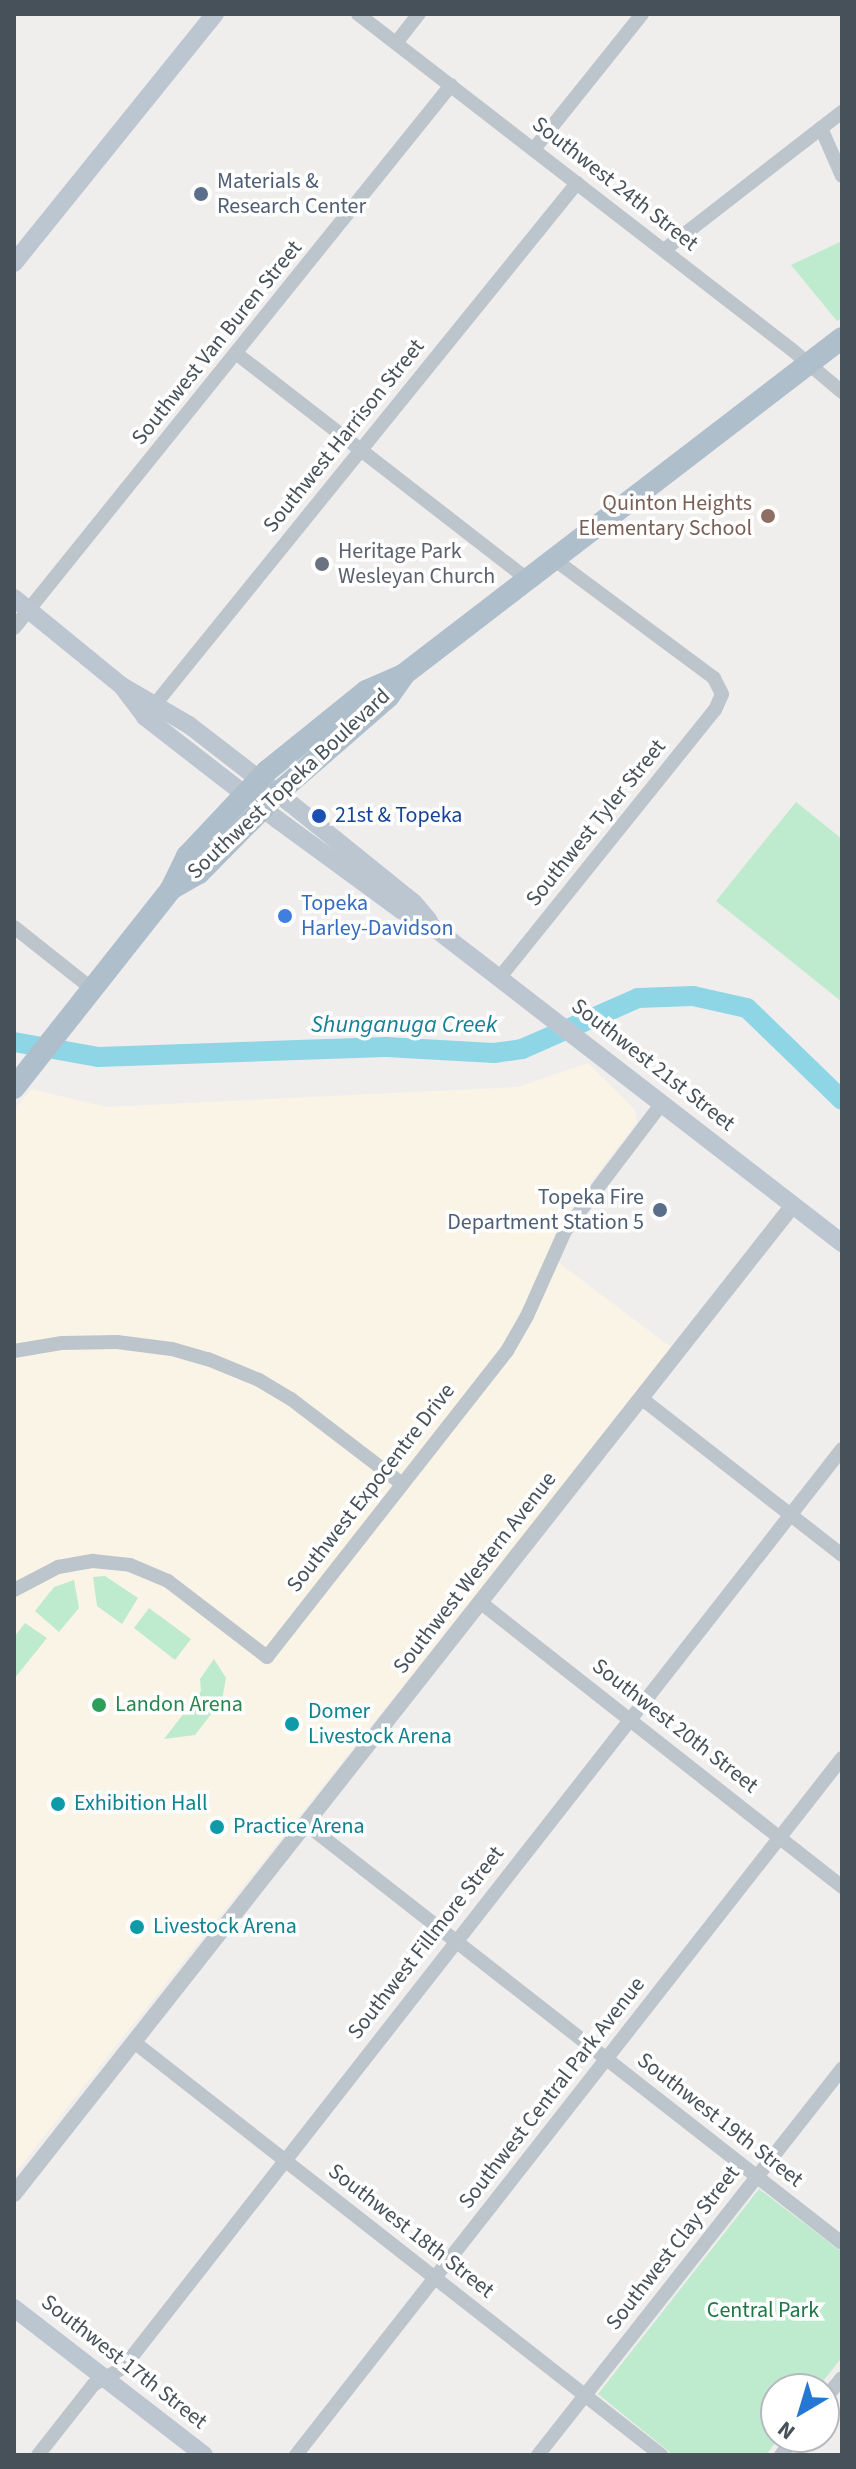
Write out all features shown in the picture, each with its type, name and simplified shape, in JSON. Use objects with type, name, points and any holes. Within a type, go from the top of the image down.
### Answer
[{"type":"main road","points":[[14,263],[215,14]]},
{"type":"main road","name":"Southwest Topeka Boulevard","points":[[14,1088],[171,889],[187,856],[261,794],[366,691],[403,675],[842,338]]},
{"type":"main road","name":"Southwest 21st Street","points":[[14,598],[150,710],[261,794],[401,910],[433,927],[500,977],[842,1243]]},
{"type":"main road","name":"Southwest 17th Street","points":[[14,2308],[204,2455]]},
{"type":"street","name":"Southwest 24th Street","points":[[358,14],[842,392]]},
{"type":"street","points":[[396,43],[419,14]]},
{"type":"street","points":[[534,149],[642,14]]},
{"type":"street","name":"Southwest Van Buren Street","points":[[14,628],[451,85]]},
{"type":"street","points":[[664,250],[842,112]]},
{"type":"street","points":[[821,128],[842,176]]},
{"type":"street","name":"Southwest Harrison Street","points":[[150,710],[577,183]]},
{"type":"street","points":[[237,354],[527,579]]},
{"type":"street","name":"Southwest Tyler Street","points":[[500,977],[715,710],[722,694],[714,678],[554,559]]},
{"type":"street","points":[[14,927],[91,988]]},
{"type":"street","name":"Southwest Expocentre Drive","points":[[14,1590],[58,1567],[93,1561],[130,1565],[168,1581],[267,1657],[507,1351],[527,1316],[565,1231],[662,1103]]},
{"type":"street","name":"Southwest Western Avenue","points":[[14,2194],[793,1205]]},
{"type":"street","points":[[14,1351],[99,1341],[154,1346],[208,1359],[259,1380],[291,1399],[402,1484]]},
{"type":"street","points":[[641,1398],[842,1555]]},
{"type":"street","name":"Southwest Fillmore Street","points":[[38,2455],[93,2385],[123,2368],[842,1449]]},
{"type":"street","name":"Southwest 20th Street","points":[[480,1602],[842,1887]]},
{"type":"street","name":"Southwest Central Park Avenue","points":[[296,2455],[842,1758]]},
{"type":"street","name":"Southwest 19th Street","points":[[306,1824],[842,2243]]},
{"type":"street","name":"Southwest 18th Street","points":[[134,2042],[661,2455]]},
{"type":"street","name":"Southwest Clay Street","points":[[538,2455],[842,2068]]},
{"type":"shaded area","points":[[588,1063],[635,1110],[637,1122],[581,1195],[550,1256],[672,1348],[14,2174],[14,1111],[31,1089],[106,1107],[518,1087]]},
{"type":"green space","points":[[842,241],[842,318],[837,321],[791,265]]},
{"type":"green space","points":[[796,802],[842,839],[842,1002],[716,901]]},
{"type":"green space","points":[[105,1576],[138,1598],[122,1624],[97,1606],[93,1577]]},
{"type":"green space","points":[[74,1580],[79,1608],[59,1632],[35,1611],[54,1587]]},
{"type":"green space","points":[[149,1608],[191,1639],[175,1660],[134,1628]]},
{"type":"green space","points":[[25,1623],[47,1638],[14,1679],[14,1637]]},
{"type":"green space","points":[[214,1659],[226,1678],[222,1700],[195,1735],[164,1739],[201,1691],[200,1679]]},
{"type":"green space","name":"Central Park","points":[[759,2189],[842,2252],[842,2357],[830,2373],[760,2373],[760,2453],[768,2453],[766,2455],[673,2455],[598,2394]]},
{"type":"waterway","name":"Shunganuga Creek","points":[[14,1042],[98,1057],[386,1047],[494,1053],[522,1049],[638,998],[693,996],[747,1008],[842,1100]]},
{"type":"place","name":"Materials & Research Center","points":[[201,194]]},
{"type":"place","name":"Quinton Heights Elementary School","points":[[768,516]]},
{"type":"place","name":"Heritage Park Wesleyan Church","points":[[322,564]]},
{"type":"place","name":"21st & Topeka","points":[[319,816]]},
{"type":"place","name":"Topeka Harley-Davidson","points":[[285,916]]},
{"type":"place","name":"Topeka Fire Department Station 5","points":[[660,1210]]},
{"type":"place","name":"Landon Arena","points":[[99,1705]]},
{"type":"place","name":"Domer Livestock Arena","points":[[292,1724]]},
{"type":"place","name":"Exhibition Hall","points":[[58,1804]]},
{"type":"place","name":"Practice Arena","points":[[217,1827]]},
{"type":"place","name":"Livestock Arena","points":[[137,1927]]}]
